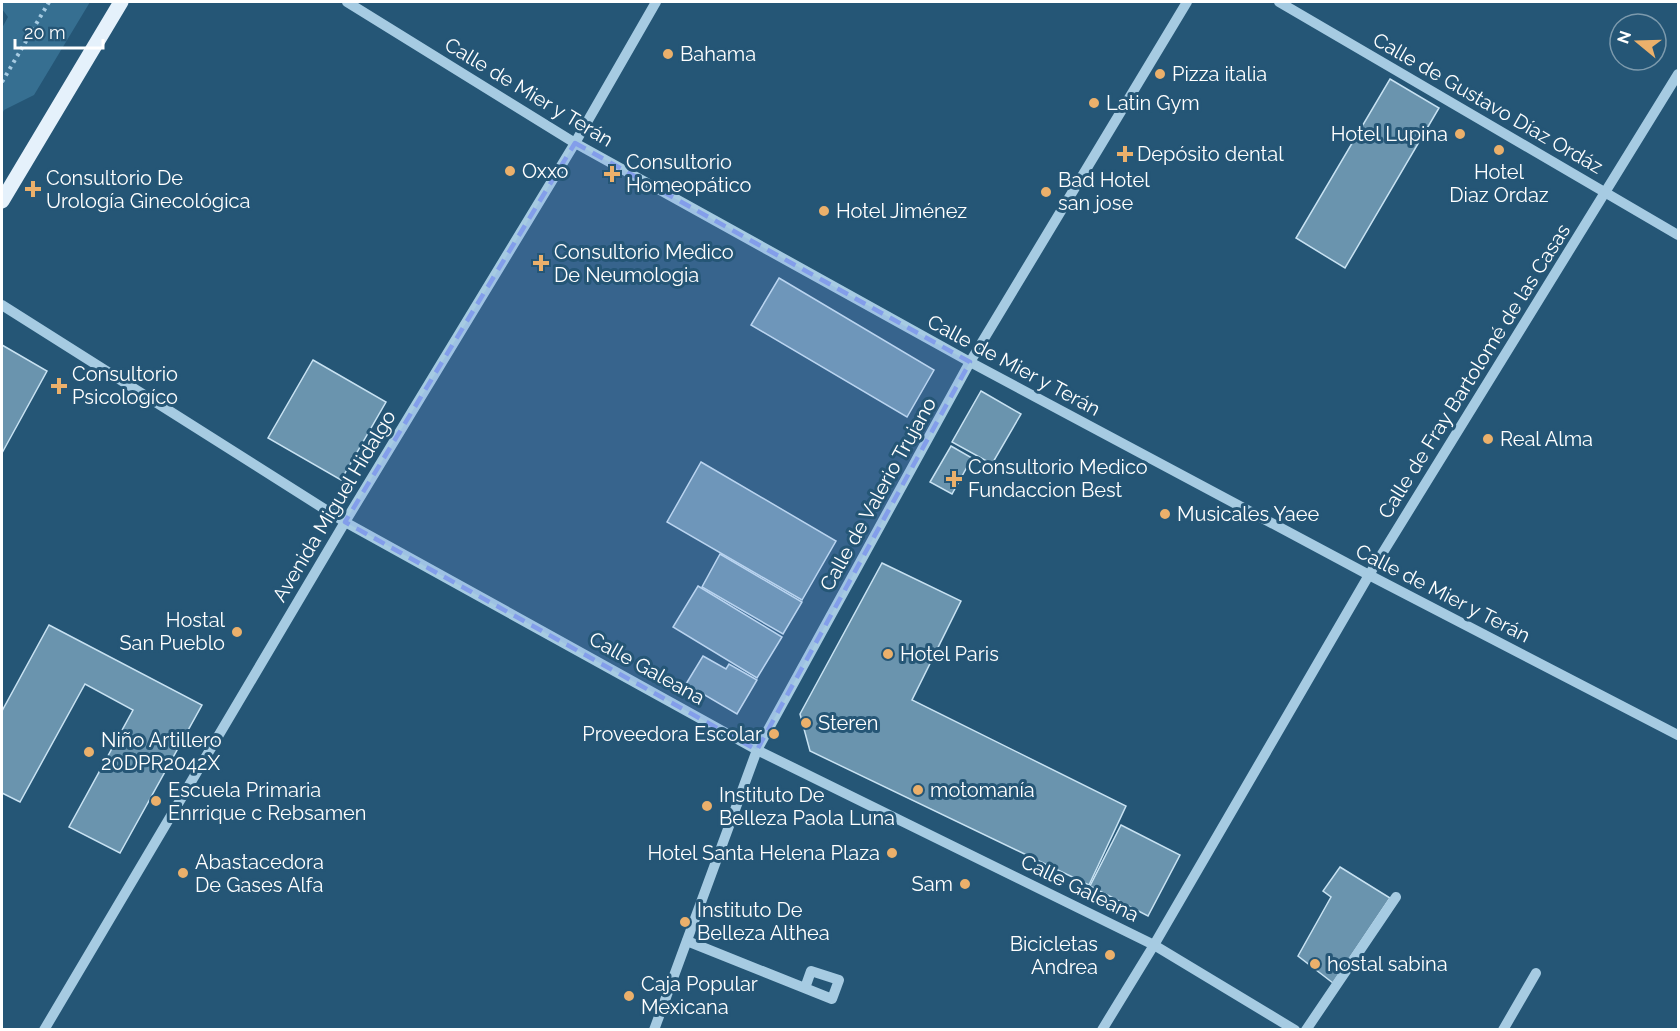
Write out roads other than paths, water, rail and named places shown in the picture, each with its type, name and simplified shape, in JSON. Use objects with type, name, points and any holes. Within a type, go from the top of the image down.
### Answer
[{"type":"main road","points":[[2,201],[121,2]]},
{"type":"street","name":"Calle de Mier y Terán","points":[[347,2],[575,143],[970,362],[1369,575],[1678,735]]},
{"type":"street","name":"Avenida Miguel Hidalgo","points":[[44,1029],[345,522],[575,143],[656,2]]},
{"type":"street","name":"Calle de Valerio Trujano","points":[[654,1029],[757,750],[970,362],[1187,2]]},
{"type":"street","name":"Calle de Gustavo Díaz Ordáz","points":[[1279,2],[1678,235]]},
{"type":"street","name":"Calle de Fray Bartolomé de las Casas","points":[[1102,1029],[1154,945],[1369,575],[1678,74]]},
{"type":"street","name":"Calle Galeana","points":[[2,305],[345,522],[757,750],[1154,945],[1295,1029]]},
{"type":"street","points":[[1306,1029],[1396,897]]},
{"type":"street","points":[[687,941],[805,988]]},
{"type":"street","points":[[1503,1029],[1536,973]]},
{"type":"place","name":"Bahama","points":[[668,54]]},
{"type":"place","name":"Pizza italia","points":[[1160,74]]},
{"type":"place","name":"Latin Gym","points":[[1094,103]]},
{"type":"place","name":"Hotel Lupina","points":[[1460,134]]},
{"type":"place","name":"Hotel Diaz Ordaz","points":[[1499,150]]},
{"type":"place","name":"Depósito dental","points":[[1125,154]]},
{"type":"place","name":"Oxxo","points":[[510,171]]},
{"type":"place","name":"Consultorio Homeopático","points":[[612,174]]},
{"type":"place","name":"Consultorio De Urología Ginecológica","points":[[33,189]]},
{"type":"place","name":"Bad Hotel san jose","points":[[1046,192]]},
{"type":"place","name":"Hotel Jiménez","points":[[824,211]]},
{"type":"place","name":"Consultorio Medico De Neumologia","points":[[541,263]]},
{"type":"place","name":"Consultorio Psicologíco","points":[[59,386]]},
{"type":"place","name":"Real Alma","points":[[1488,439]]},
{"type":"place","name":"Consultorio Medico Fundaccion Best","points":[[954,479]]},
{"type":"place","name":"Musicales Yaee","points":[[1165,514]]},
{"type":"place","name":"Hostal San Pueblo","points":[[237,632]]},
{"type":"place","name":"Hotel Paris","points":[[888,654]]},
{"type":"place","name":"Steren","points":[[806,723]]},
{"type":"place","name":"Proveedora Escolar","points":[[774,734]]},
{"type":"place","name":"Niño Artillero 20DPR2042X","points":[[89,752]]},
{"type":"place","name":"motomanía","points":[[918,790]]},
{"type":"place","name":"Escuela Primaria Enrrique c Rebsamen","points":[[156,801]]},
{"type":"place","name":"Instituto De Belleza Paola Luna","points":[[707,806]]},
{"type":"place","name":"Hotel Santa Helena Plaza","points":[[892,853]]},
{"type":"place","name":"Abastacedora De Gases Alfa","points":[[183,873]]},
{"type":"place","name":"Sam","points":[[965,884]]},
{"type":"place","name":"Instituto De Belleza Althea","points":[[685,922]]},
{"type":"place","name":"Bicicletas Andrea","points":[[1110,955]]},
{"type":"place","name":"hostal sabina","points":[[1315,964]]},
{"type":"place","name":"Caja Popular Mexicana","points":[[629,996]]}]
